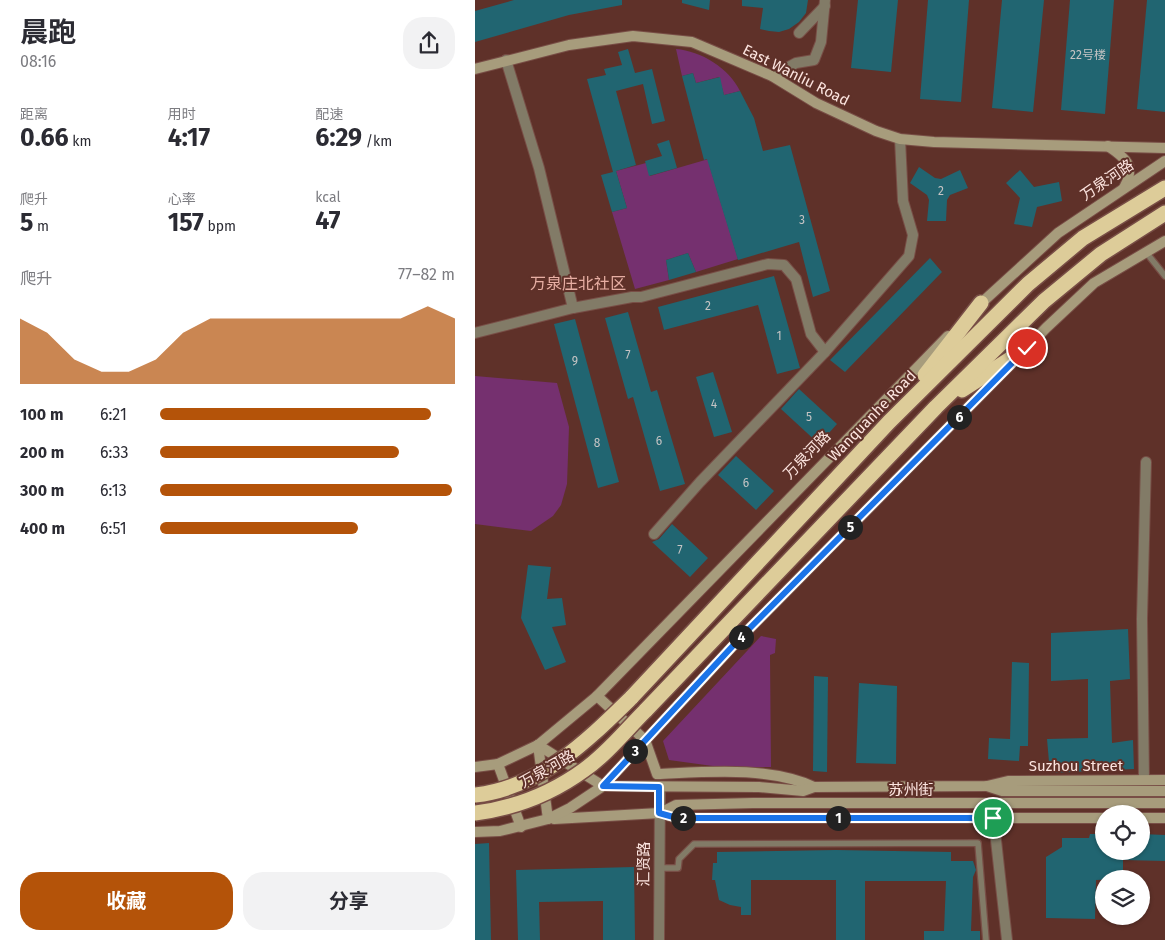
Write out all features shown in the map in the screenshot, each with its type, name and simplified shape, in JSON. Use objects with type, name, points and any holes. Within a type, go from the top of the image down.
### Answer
[{"type":"highway","name":"Wanquanhe Road","points":[[631,698],[889,422],[1028,284],[1083,238],[1165,188]]},
{"type":"highway","points":[[936,407],[1044,301],[1101,254],[1165,213]]},
{"type":"highway","points":[[889,422],[981,303]]},
{"type":"highway","points":[[936,407],[1027,348]]},
{"type":"highway","name":"万泉河路","points":[[475,813],[521,804],[540,796],[585,770],[645,711],[936,407]]},
{"type":"highway","name":"万泉河路","points":[[475,795],[513,785],[567,757],[590,738],[631,698]]},
{"type":"street","points":[[799,33],[825,3]]},
{"type":"street","points":[[772,76],[796,63],[814,60],[821,42],[825,3]]},
{"type":"street","name":"East Wanliu Road","points":[[475,68],[569,45],[633,36],[692,42],[772,76],[816,103],[875,131],[900,139],[934,142],[1165,148]]},
{"type":"street","points":[[506,60],[539,168],[573,308]]},
{"type":"street","points":[[654,534],[700,482],[825,352],[909,256],[913,235],[903,201],[900,139]]},
{"type":"street","points":[[1107,146],[1124,158],[1128,164],[1129,178],[1123,189]]},
{"type":"street","name":"万泉河路","points":[[475,767],[498,764],[538,745],[597,696],[981,303],[1058,233],[1165,162]]},
{"type":"street","points":[[475,832],[521,827],[548,819],[570,808],[603,786],[742,636],[1046,328],[1094,283],[1145,251],[1165,241]]},
{"type":"street","points":[[475,333],[573,308],[632,296],[641,297],[768,264],[784,265],[796,279],[811,334],[825,352]]},
{"type":"street","points":[[1145,780],[1142,620],[1146,462]]},
{"type":"street","points":[[597,696],[645,740]]},
{"type":"street","name":"苏州街","points":[[645,740],[657,774],[755,772],[804,782],[814,787]]},
{"type":"street","points":[[538,745],[603,786]]},
{"type":"street","points":[[538,745],[548,819]]},
{"type":"street","points":[[498,764],[521,827]]},
{"type":"street","name":"Suzhou Street","points":[[987,786],[1008,781],[1165,780]]},
{"type":"street","name":"苏州街","points":[[603,786],[759,787],[803,791],[814,787],[987,786],[1002,791],[1165,791]]},
{"type":"street","name":"汇贤路","points":[[659,787],[659,940]]},
{"type":"street","name":"苏州街","points":[[659,813],[676,806],[705,805],[1165,803]]},
{"type":"street","points":[[992,804],[1007,940]]},
{"type":"street","name":"苏州街","points":[[548,819],[659,813],[677,818],[1095,818]]},
{"type":"street","points":[[1150,818],[1165,818]]},
{"type":"lane","points":[[1145,251],[1165,275]]},
{"type":"lane","points":[[659,868],[677,868],[679,859],[694,844],[978,843],[986,940]]},
{"type":"shaded area","points":[[676,49],[695,53],[713,62],[729,75],[740,91],[724,95],[719,77],[696,83],[693,73],[682,76]]},
{"type":"shaded area","points":[[750,147],[709,164],[738,259],[696,272],[688,253],[666,260],[669,280],[635,289],[612,212],[627,208],[616,171],[646,163],[650,176]]},
{"type":"shaded area","points":[[475,376],[557,383],[569,427],[567,484],[561,505],[553,516],[531,531],[475,524]]},
{"type":"shaded area","points":[[761,636],[776,639],[775,653],[770,655],[771,767],[720,767],[669,760],[663,741]]},
{"type":"building","points":[[514,0],[622,0],[622,5],[569,15],[475,42],[475,11]]},
{"type":"building","points":[[682,0],[710,0],[709,10],[682,3]]},
{"type":"building","points":[[742,0],[808,0],[806,13],[799,22],[789,29],[779,32],[760,29],[763,8],[742,6]]},
{"type":"building","points":[[858,0],[898,0],[891,72],[851,68]]},
{"type":"building","points":[[928,0],[969,0],[961,102],[920,99]]},
{"type":"building","points":[[1002,0],[1044,0],[1033,112],[992,108]]},
{"type":"building","points":[[1070,0],[1114,0],[1105,114],[1061,110]]},
{"type":"building","points":[[1147,0],[1165,0],[1165,112],[1137,109]]},
{"type":"building","points":[[628,49],[635,73],[652,69],[665,121],[652,124],[643,84],[616,91],[636,165],[616,171],[627,208],[612,212],[601,175],[613,172],[587,79],[606,75],[604,69],[622,65],[618,52]]},
{"type":"building","points":[[693,73],[696,83],[720,77],[724,95],[740,91],[754,118],[763,151],[790,145],[830,291],[813,297],[799,242],[738,260],[707,159],[704,160],[682,76]]},
{"type":"building","points":[[669,140],[677,168],[649,176],[645,161],[662,156],[657,144]]},
{"type":"building","points":[[919,167],[935,178],[941,179],[960,170],[968,188],[950,195],[947,200],[946,221],[927,221],[929,200],[927,195],[910,183]]},
{"type":"building","points":[[1020,170],[1034,187],[1059,182],[1062,201],[1037,207],[1032,227],[1014,224],[1020,198],[1006,183]]},
{"type":"building","points":[[688,253],[696,272],[669,280],[666,260]]},
{"type":"building","points":[[930,258],[942,272],[845,372],[830,360]]},
{"type":"building","points":[[774,276],[800,368],[777,374],[758,305],[664,330],[658,307]]},
{"type":"building","points":[[628,312],[651,392],[657,390],[685,484],[660,491],[633,397],[628,399],[605,318]]},
{"type":"building","points":[[575,319],[619,482],[598,488],[554,324]]},
{"type":"building","points":[[713,372],[732,432],[714,437],[696,377]]},
{"type":"building","points":[[799,389],[837,424],[819,444],[781,409]]},
{"type":"building","points":[[736,456],[774,491],[756,510],[718,475]]},
{"type":"building","points":[[672,524],[708,558],[690,577],[652,542],[659,539]]},
{"type":"building","points":[[528,565],[551,567],[547,599],[562,598],[566,625],[552,627],[566,662],[545,670],[521,618]]},
{"type":"building","points":[[1128,629],[1130,679],[1110,681],[1112,743],[1133,740],[1134,769],[1050,773],[1047,739],[1088,738],[1088,679],[1051,681],[1051,633]]},
{"type":"building","points":[[1012,662],[1029,663],[1028,746],[1020,746],[1019,761],[988,759],[989,738],[1010,739]]},
{"type":"building","points":[[814,676],[828,677],[827,772],[813,771]]},
{"type":"building","points":[[859,683],[897,686],[896,764],[856,763]]},
{"type":"building","points":[[1090,834],[1095,834],[1095,860],[1123,860],[1123,870],[1095,870],[1095,919],[1046,918],[1046,857],[1062,847],[1062,838],[1089,838]]},
{"type":"building","points":[[1150,834],[1165,835],[1165,861],[1123,860],[1150,860]]},
{"type":"building","points":[[489,843],[491,940],[475,940],[475,844]]},
{"type":"building","points":[[836,850],[951,852],[951,861],[973,861],[976,870],[973,877],[971,931],[980,931],[980,940],[924,940],[924,931],[944,931],[946,881],[865,881],[865,940],[836,940],[836,880],[751,880],[751,915],[741,915],[741,907],[719,900],[715,880],[712,880],[713,863],[717,863],[717,852]]},
{"type":"building","points":[[634,867],[635,940],[603,940],[603,901],[539,902],[540,940],[518,940],[516,870]]},
{"type":"district","name":"万泉庄北社区","points":[[578,283]]},
{"type":"route","points":[[993,818],[677,818],[659,813],[659,787],[603,786],[742,636],[1027,348]]}]
